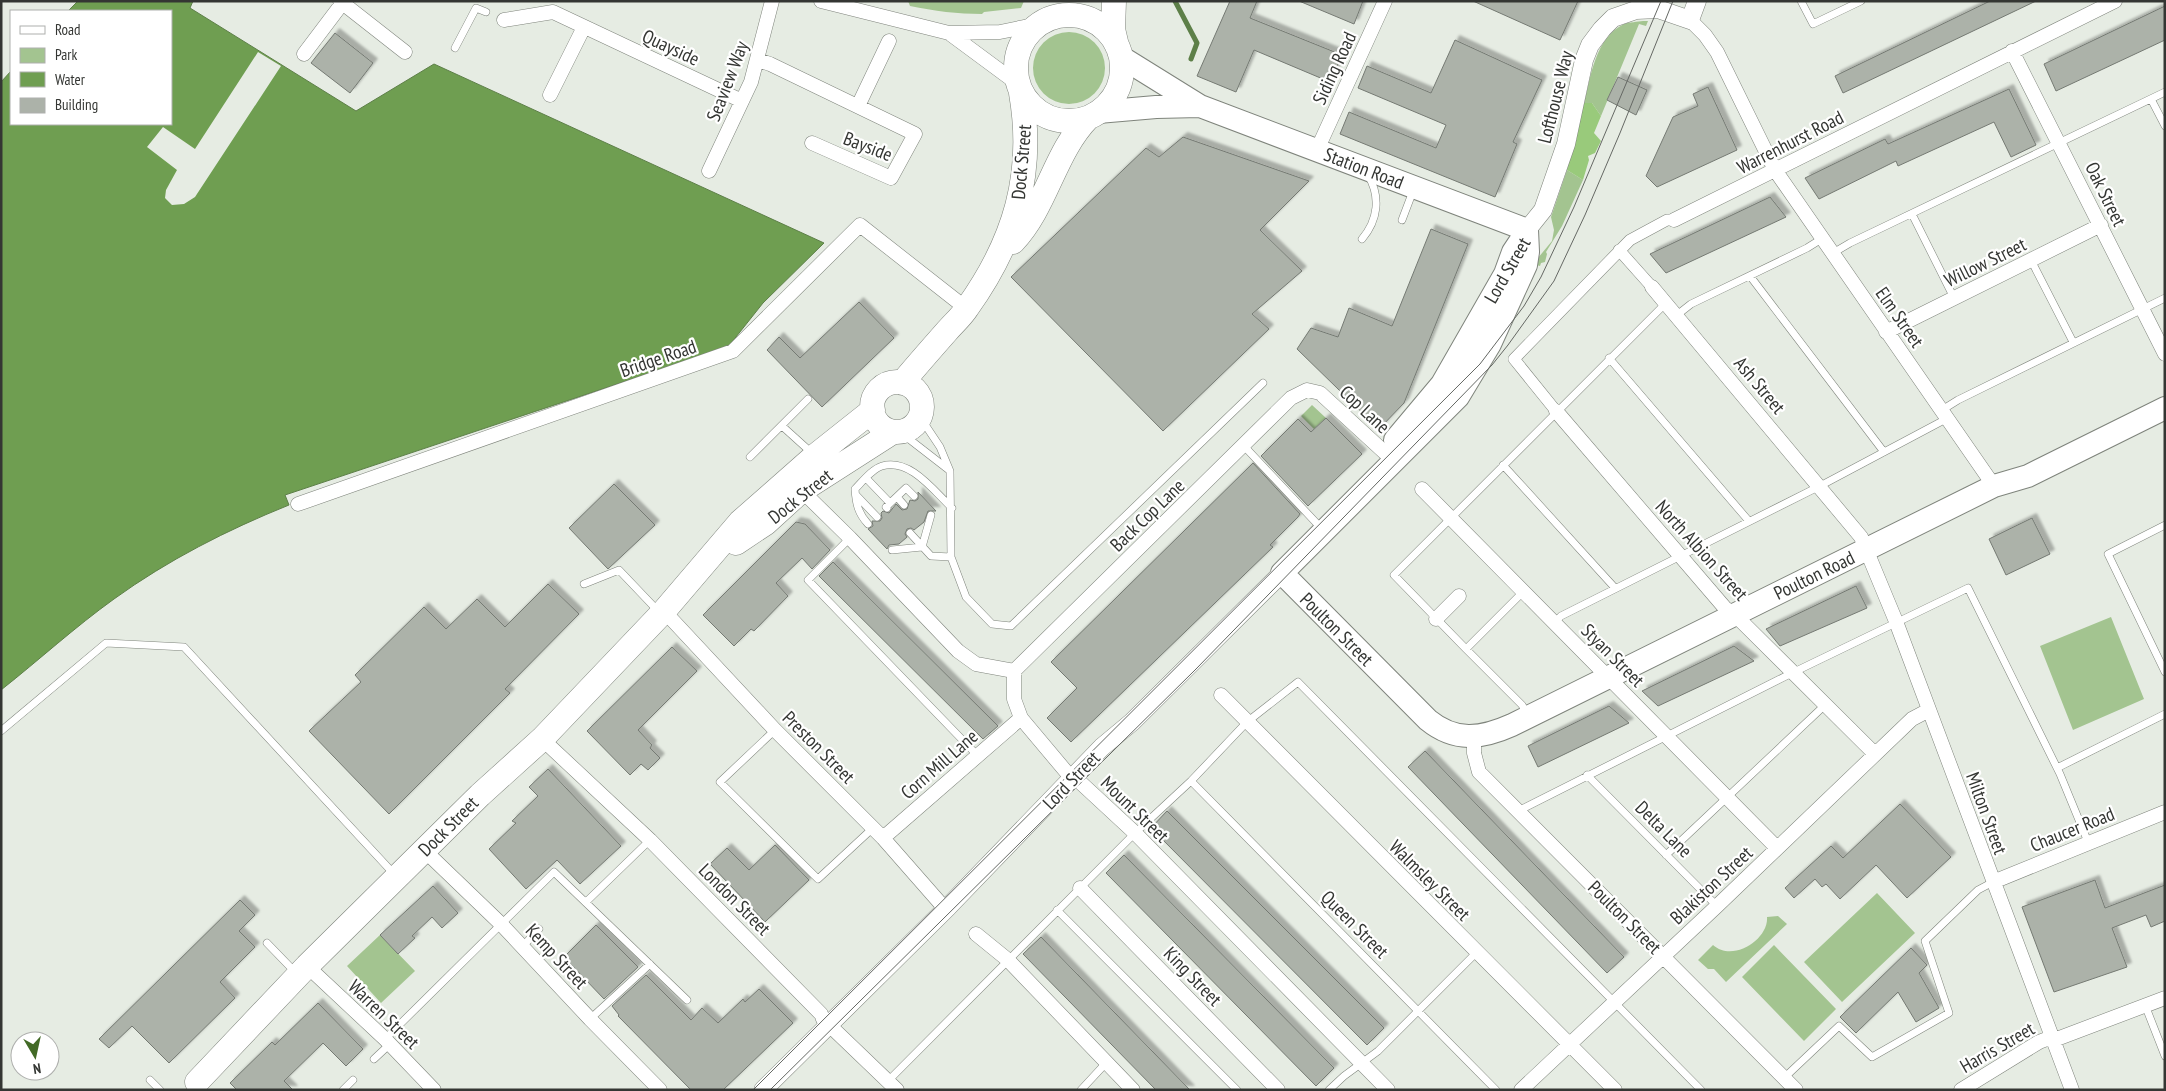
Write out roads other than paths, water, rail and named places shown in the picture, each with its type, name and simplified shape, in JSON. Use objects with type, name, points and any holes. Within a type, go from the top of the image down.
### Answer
[{"type":"highway","points":[[1114,1],[1113,28],[1119,52],[1122,74],[1118,89],[1110,102],[1093,115],[1076,121],[1061,121],[1045,116],[1033,108],[1019,88],[1015,71],[1017,56],[1022,42],[1049,15],[1064,15],[1088,19],[1105,29],[1119,52]]},
{"type":"highway","name":"Dock Street","points":[[902,383],[967,309],[998,258],[1015,220],[1026,152],[1025,116],[1019,88]]},
{"type":"highway","name":"Dock Street","points":[[998,258],[1026,228],[1046,192],[1067,146],[1093,115]]},
{"type":"highway","name":"Dock Street","points":[[920,408],[950,328]]},
{"type":"highway","points":[[890,383],[902,383],[912,387],[920,408],[912,427],[897,432],[880,425],[873,410],[873,402],[880,389],[890,383]]},
{"type":"highway","name":"Dock Street","points":[[197,1087],[303,970],[480,795],[542,739],[662,613],[707,562],[766,523],[795,485],[830,459],[873,410]]},
{"type":"highway","name":"Dock Street","points":[[830,459],[897,432]]},
{"type":"main road","name":"Station Road","points":[[1119,52],[1200,106],[1528,230]]},
{"type":"main road","name":"Station Road","points":[[1093,115],[1156,107],[1200,106]]},
{"type":"main road","name":"Lord Street","points":[[1282,573],[1386,462],[1458,397],[1481,361],[1526,265],[1528,230]]},
{"type":"main road","name":"Poulton Road","points":[[1469,736],[1500,730],[1994,486],[2028,476],[2165,408]]},
{"type":"main road","name":"Poulton Street","points":[[1282,573],[1428,720],[1441,731],[1469,736]]},
{"type":"street","name":"Seaview Way","points":[[709,171],[742,101],[758,60],[772,1]]},
{"type":"street","points":[[821,1],[949,33],[1000,32],[1020,29],[1049,15]]},
{"type":"street","name":"Siding Road","points":[[1317,150],[1385,1]]},
{"type":"street","points":[[1690,20],[1697,1]]},
{"type":"street","name":"Warrenhurst Road","points":[[1514,359],[1630,240],[1667,220],[1674,220],[2115,1]]},
{"type":"street","points":[[304,54],[342,2],[405,52]]},
{"type":"street","name":"Lofthouse Way","points":[[1528,230],[1543,210],[1566,144],[1584,60],[1590,45],[1602,29],[1612,10],[1647,9],[1668,11],[1690,20],[1705,35],[1717,52],[1775,170]]},
{"type":"street","name":"Quayside","points":[[504,20],[553,12],[742,101]]},
{"type":"street","points":[[550,95],[584,27]]},
{"type":"street","points":[[949,33],[1019,88]]},
{"type":"street","name":"Bayside","points":[[858,106],[889,41]]},
{"type":"street","name":"Oak Street","points":[[2012,51],[2165,354]]},
{"type":"street","name":"Bayside","points":[[758,60],[915,134],[891,178],[812,143]]},
{"type":"street","name":"Elm Street","points":[[1775,170],[1994,486]]},
{"type":"street","name":"Bridge Road","points":[[298,504],[733,351],[860,225],[967,309]]},
{"type":"street","name":"Willow Street","points":[[1886,332],[2101,225]]},
{"type":"street","name":"Ash Street","points":[[1619,250],[1677,315],[1820,486],[1856,531],[1867,549]]},
{"type":"street","name":"North Albion Street","points":[[1514,359],[1556,411],[1725,608],[1734,614],[1875,754]]},
{"type":"street","name":"Cop Lane","points":[[1307,390],[1320,393],[1386,462]]},
{"type":"street","name":"Back Cop Lane","points":[[1014,671],[1291,398],[1307,390]]},
{"type":"street","points":[[795,485],[850,538],[958,650],[976,664],[1014,671]]},
{"type":"street","name":"Styan Street","points":[[1422,489],[1777,848]]},
{"type":"street","name":"Milton Street","points":[[1867,549],[2072,1090]]},
{"type":"street","name":"Lord Street","points":[[763,1090],[948,907],[1102,747],[1132,722],[1282,573]]},
{"type":"street","points":[[1436,619],[1459,596]]},
{"type":"street","name":"Preston Street","points":[[662,613],[878,833],[940,903],[948,907]]},
{"type":"street","name":"Mount Street","points":[[1014,671],[1014,699],[1021,718],[1068,774],[1135,833],[1388,1090]]},
{"type":"street","name":"Walmsley Street","points":[[1221,695],[1476,953],[1615,1090]]},
{"type":"street","name":"Blakiston Street","points":[[1521,1090],[1718,906],[1912,719],[1929,710]]},
{"type":"street","name":"Corn Mill Lane","points":[[878,833],[1021,718]]},
{"type":"street","name":"Poulton Street","points":[[1469,736],[1479,772],[1664,955],[1796,1090]]},
{"type":"street","name":"London Street","points":[[542,739],[650,840],[821,1014],[823,1020],[830,1024],[894,1087]]},
{"type":"street","name":"Chaucer Road","points":[[1993,882],[2165,812]]},
{"type":"street","name":"Kemp Street","points":[[424,850],[502,924],[590,1019],[660,1090]]},
{"type":"street","name":"King Street","points":[[1080,888],[1278,1090]]},
{"type":"street","points":[[976,934],[1008,960],[1133,1090]]},
{"type":"street","name":"Warren Street","points":[[303,970],[388,1042],[434,1090]]},
{"type":"street","name":"Harris Street","points":[[1961,1090],[2039,1042],[2053,1039],[2165,998]]},
{"type":"lane","points":[[1801,1],[1812,24],[1861,1]]},
{"type":"lane","points":[[455,48],[476,8],[486,12]]},
{"type":"lane","points":[[1833,253],[1850,242],[2165,92]]},
{"type":"lane","points":[[2151,98],[2165,126]]},
{"type":"lane","points":[[1362,240],[1375,220],[1376,206],[1376,196],[1371,180],[1363,168]]},
{"type":"lane","points":[[1402,220],[1414,188]]},
{"type":"lane","points":[[1912,214],[1954,298]]},
{"type":"lane","points":[[1677,315],[1691,304],[1807,248],[1823,238]]},
{"type":"lane","points":[[2031,260],[2073,342]]},
{"type":"lane","points":[[1750,276],[1884,452]]},
{"type":"lane","points":[[1554,623],[1561,616],[1615,588],[1884,452],[1945,414],[2073,342],[2165,298]]},
{"type":"lane","points":[[1529,716],[1522,705],[1394,575],[1666,303]]},
{"type":"lane","points":[[1609,358],[1748,520]]},
{"type":"lane","points":[[920,408],[950,471],[952,508],[951,557],[966,597],[992,624],[1011,626],[1263,383]]},
{"type":"lane","points":[[750,457],[808,399]]},
{"type":"lane","points":[[782,426],[830,459]]},
{"type":"lane","points":[[897,432],[950,471]]},
{"type":"lane","points":[[1244,446],[1318,527],[1324,530]]},
{"type":"lane","points":[[868,524],[860,516],[856,505],[855,490],[880,466],[897,465],[909,468],[952,508]]},
{"type":"lane","points":[[1504,465],[1615,588]]},
{"type":"lane","points":[[866,478],[888,506],[906,488],[914,496]]},
{"type":"lane","points":[[856,495],[877,517]]},
{"type":"lane","points":[[897,497],[904,505]]},
{"type":"lane","points":[[922,547],[924,526],[931,515]]},
{"type":"lane","points":[[2165,525],[2108,554],[2165,672]]},
{"type":"lane","points":[[910,533],[932,556],[951,557]]},
{"type":"lane","points":[[850,538],[808,580],[977,755]]},
{"type":"lane","points":[[892,550],[903,545],[922,547]]},
{"type":"lane","points":[[584,584],[619,570],[662,613]]},
{"type":"lane","points":[[1518,811],[1792,673],[1968,588],[2056,768],[2088,842]]},
{"type":"lane","points":[[1466,649],[1522,592]]},
{"type":"lane","points":[[1,730],[106,642],[184,647],[396,878]]},
{"type":"lane","points":[[894,1087],[1008,960],[1190,781],[1247,722],[1298,682],[1702,1090]]},
{"type":"lane","points":[[1666,855],[1825,705]]},
{"type":"lane","points":[[2056,768],[2165,714]]},
{"type":"lane","name":"Corn Mill Lane","points":[[775,730],[720,782],[818,879],[878,833]]},
{"type":"lane","name":"Delta Lane","points":[[1587,775],[1718,906]]},
{"type":"lane","name":"Queen Street","points":[[1190,781],[1496,1090]]},
{"type":"lane","points":[[586,902],[650,840]]},
{"type":"lane","points":[[374,1059],[388,1042],[554,872],[687,1000]]},
{"type":"lane","points":[[1784,1078],[1839,1026],[1872,1057],[1949,1014],[1925,941],[1978,890],[1993,882]]},
{"type":"lane","points":[[1058,910],[1237,1090]]},
{"type":"lane","points":[[522,947],[539,929]]},
{"type":"lane","points":[[267,943],[303,970]]},
{"type":"lane","points":[[1329,1090],[1344,1076],[1378,1051],[1476,953]]},
{"type":"lane","points":[[590,1019],[650,964]]},
{"type":"lane","points":[[2145,1006],[2165,1056]]},
{"type":"lane","points":[[1081,1090],[1106,1063]]},
{"type":"lane","points":[[150,1080],[160,1090]]},
{"type":"lane","points":[[343,1090],[353,1080]]},
{"type":"water","points":[[78,1],[193,1],[190,8],[356,111],[434,64],[824,243],[763,303],[728,347],[285,495],[289,505],[198,547],[134,585],[85,621],[1,690],[1,82],[10,72],[10,125],[172,125],[172,10],[69,10]]},
{"type":"waterway","points":[[1175,1],[1197,43],[1191,59]]},
{"type":"tram line","points":[[753,1090],[1480,364],[1524,306],[1541,277],[1574,207],[1661,1]]},
{"type":"tram line","points":[[770,1090],[1196,669],[1492,365],[1554,281],[1620,133],[1673,1]]}]
